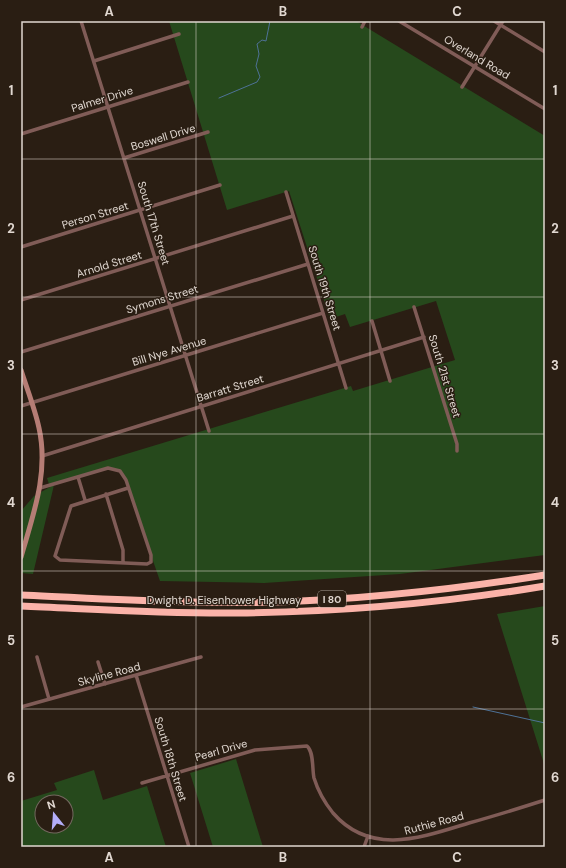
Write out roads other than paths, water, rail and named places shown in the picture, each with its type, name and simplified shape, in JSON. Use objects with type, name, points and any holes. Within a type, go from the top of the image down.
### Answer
[{"type":"highway","name":"Dwight D. Eisenhower Highway","points":[[21,595],[189,602],[278,602],[428,592],[545,575]]},
{"type":"highway","name":"Dwight D. Eisenhower Highway","points":[[21,606],[179,613],[298,611],[361,608],[430,602],[545,586]]},
{"type":"main road","points":[[21,370],[39,428],[42,456],[40,488],[21,557]]},
{"type":"street","name":"South 17th Street","points":[[81,21],[209,431]]},
{"type":"street","points":[[362,27],[365,21]]},
{"type":"street","name":"Overland Road","points":[[399,21],[545,109]]},
{"type":"street","points":[[494,21],[545,52]]},
{"type":"street","points":[[462,87],[503,21]]},
{"type":"street","points":[[94,61],[180,34]]},
{"type":"street","name":"Palmer Drive","points":[[21,134],[188,82]]},
{"type":"street","name":"Boswell Drive","points":[[124,158],[208,132]]},
{"type":"street","name":"Person Street","points":[[21,247],[220,186]]},
{"type":"street","name":"South 19th Street","points":[[286,192],[346,388]]},
{"type":"street","name":"Arnold Street","points":[[21,300],[293,216]]},
{"type":"street","name":"Symons Street","points":[[21,352],[308,264]]},
{"type":"street","name":"South 21st Street","points":[[414,307],[457,444],[457,451]]},
{"type":"street","name":"Bill Nye Avenue","points":[[21,406],[323,313]]},
{"type":"street","points":[[372,321],[390,381]]},
{"type":"street","name":"Barratt Street","points":[[42,456],[424,337]]},
{"type":"street","points":[[40,488],[108,468],[117,469],[123,474],[128,488],[143,533],[151,555],[151,562],[143,564],[60,560],[56,558],[55,554],[69,508],[74,504],[85,500],[128,488]]},
{"type":"street","points":[[78,477],[85,500]]},
{"type":"street","points":[[106,494],[123,550],[123,563]]},
{"type":"street","points":[[36,657],[49,699]]},
{"type":"street","name":"Skyline Road","points":[[21,707],[201,657]]},
{"type":"street","points":[[98,662],[105,684]]},
{"type":"street","name":"South 18th Street","points":[[136,676],[189,847]]},
{"type":"street","name":"Pearl Drive","points":[[142,783],[255,750],[307,746]]},
{"type":"street","name":"Ruthie Road","points":[[307,746],[310,750],[315,780],[328,806],[348,826],[368,836],[395,841],[410,840],[545,800]]},
{"type":"street","points":[[364,847],[368,836]]},
{"type":"waterway","points":[[219,98],[257,82],[260,77],[256,66],[259,54],[257,44],[262,40],[266,41],[270,21]]},
{"type":"waterway","points":[[473,707],[545,723]]}]
